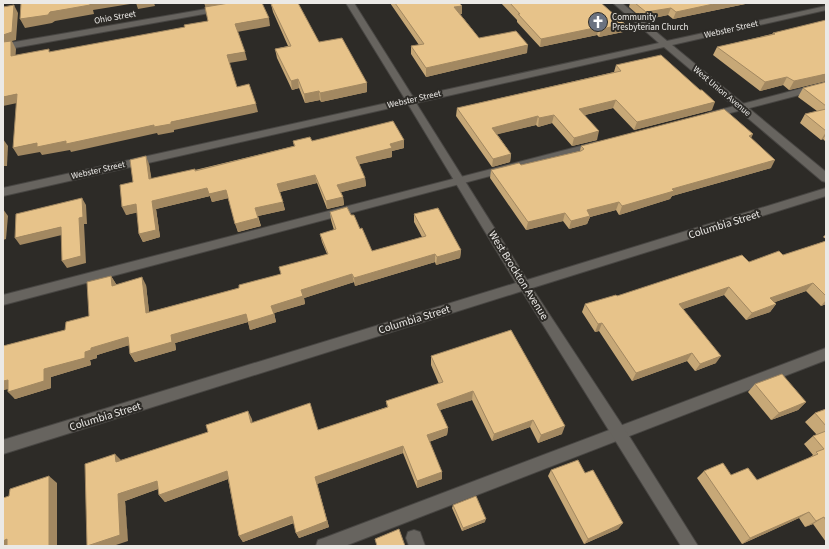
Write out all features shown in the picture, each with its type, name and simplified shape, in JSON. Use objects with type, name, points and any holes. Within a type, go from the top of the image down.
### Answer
[{"type":"street","name":"Ohio Street","points":[[3,47],[254,3]]},
{"type":"street","name":"West Brockton Avenue","points":[[350,3],[524,285],[619,432],[690,546]]},
{"type":"street","name":"West Union Avenue","points":[[617,3],[826,178]]},
{"type":"street","name":"Webster Street","points":[[3,192],[826,8]]},
{"type":"street","points":[[703,117],[826,85]]},
{"type":"street","points":[[3,300],[604,143]]},
{"type":"street","name":"Columbia Street","points":[[3,447],[826,192]]},
{"type":"street","points":[[324,546],[826,354]]},
{"type":"building","points":[[21,3],[90,3],[90,5],[50,12],[48,15],[20,19]]},
{"type":"building","points":[[229,3],[262,3],[269,18],[235,24],[245,52],[227,55],[237,87],[249,84],[256,104],[171,122],[171,124],[154,127],[154,125],[66,144],[66,141],[37,147],[37,143],[13,148],[17,94],[3,97],[3,42],[11,41],[11,56],[49,49],[49,52],[185,27],[184,25],[208,21],[205,7]]},
{"type":"building","points":[[298,3],[319,42],[342,38],[367,83],[320,93],[319,91],[304,94],[298,79],[291,81],[275,49],[291,46],[271,4]]},
{"type":"building","points":[[395,3],[459,3],[462,6],[454,7],[479,38],[516,31],[528,45],[426,68],[411,46],[424,44]]},
{"type":"building","points":[[510,3],[601,3],[625,24],[601,29],[599,27],[541,39]]},
{"type":"building","points":[[635,3],[718,3],[676,12],[671,8],[646,12]]},
{"type":"building","points":[[14,5],[12,32],[3,35],[3,7]]},
{"type":"building","points":[[826,20],[826,74],[794,81],[787,77],[765,82],[717,47],[775,34],[773,33]]},
{"type":"building","points":[[661,55],[715,102],[637,122],[616,100],[579,109],[599,131],[574,138],[554,115],[539,118],[538,116],[492,128],[511,154],[493,159],[457,108],[621,71],[616,65]]},
{"type":"building","points":[[826,82],[826,106],[803,88]]},
{"type":"building","points":[[724,109],[753,134],[749,136],[775,160],[672,189],[674,191],[622,206],[619,202],[587,210],[590,216],[571,221],[565,213],[528,222],[491,170],[519,163],[521,165],[581,151],[584,149],[581,146]]},
{"type":"building","points":[[826,109],[826,131],[805,114]]},
{"type":"building","points":[[393,121],[404,140],[390,144],[392,148],[356,157],[365,178],[337,185],[343,197],[326,201],[315,175],[277,184],[283,202],[255,208],[258,218],[235,224],[226,190],[209,194],[207,188],[152,201],[156,230],[139,234],[136,204],[122,207],[120,185],[133,182],[130,160],[146,156],[149,179],[195,169],[195,171],[295,146],[293,141],[310,137],[312,141]]},
{"type":"building","points":[[82,198],[83,217],[79,218],[81,256],[62,261],[61,227],[15,238],[16,214]]},
{"type":"building","points":[[347,207],[351,215],[354,215],[360,229],[362,228],[372,251],[426,236],[414,214],[438,208],[461,250],[437,257],[435,254],[354,278],[352,274],[301,290],[303,296],[271,306],[274,314],[248,322],[246,314],[171,335],[172,342],[130,354],[128,337],[91,348],[91,350],[85,352],[85,358],[44,369],[44,381],[8,392],[8,380],[3,381],[3,346],[65,330],[66,322],[89,316],[87,282],[111,276],[112,286],[142,277],[146,313],[239,288],[239,285],[281,274],[279,267],[328,254],[320,234],[336,229],[330,212]]},
{"type":"building","points":[[826,241],[826,296],[813,283],[770,298],[776,304],[752,313],[729,287],[679,304],[721,356],[700,364],[692,353],[636,373],[602,323],[598,324],[585,304],[616,295],[617,296],[742,255],[749,262],[779,251],[783,255]]},
{"type":"building","points":[[511,330],[565,426],[541,435],[533,420],[494,434],[473,391],[437,404],[448,428],[427,435],[442,472],[417,481],[403,446],[315,477],[327,521],[296,533],[292,516],[239,536],[227,471],[159,495],[157,481],[118,494],[120,535],[87,546],[85,464],[115,454],[116,462],[208,432],[206,425],[248,411],[251,423],[310,403],[318,430],[388,407],[386,401],[443,382],[431,356]]},
{"type":"building","points":[[782,374],[806,402],[779,413],[755,384]]},
{"type":"building","points":[[826,409],[826,426],[815,413]]},
{"type":"building","points":[[826,431],[826,521],[824,517],[816,521],[809,512],[750,538],[704,471],[723,463],[731,475],[748,468],[757,480],[818,454],[816,452],[824,449],[813,436]]},
{"type":"building","points":[[578,460],[585,473],[593,470],[623,523],[588,539],[551,470]]},
{"type":"building","points":[[49,476],[49,546],[7,546],[7,539],[3,541],[3,498],[9,496],[10,489]]},
{"type":"building","points":[[476,496],[486,519],[463,528],[453,505]]},
{"type":"building","points":[[399,529],[405,546],[377,546],[375,539]]},
{"type":"place","name":"Community Presbyterian Church","points":[[598,22]]}]
